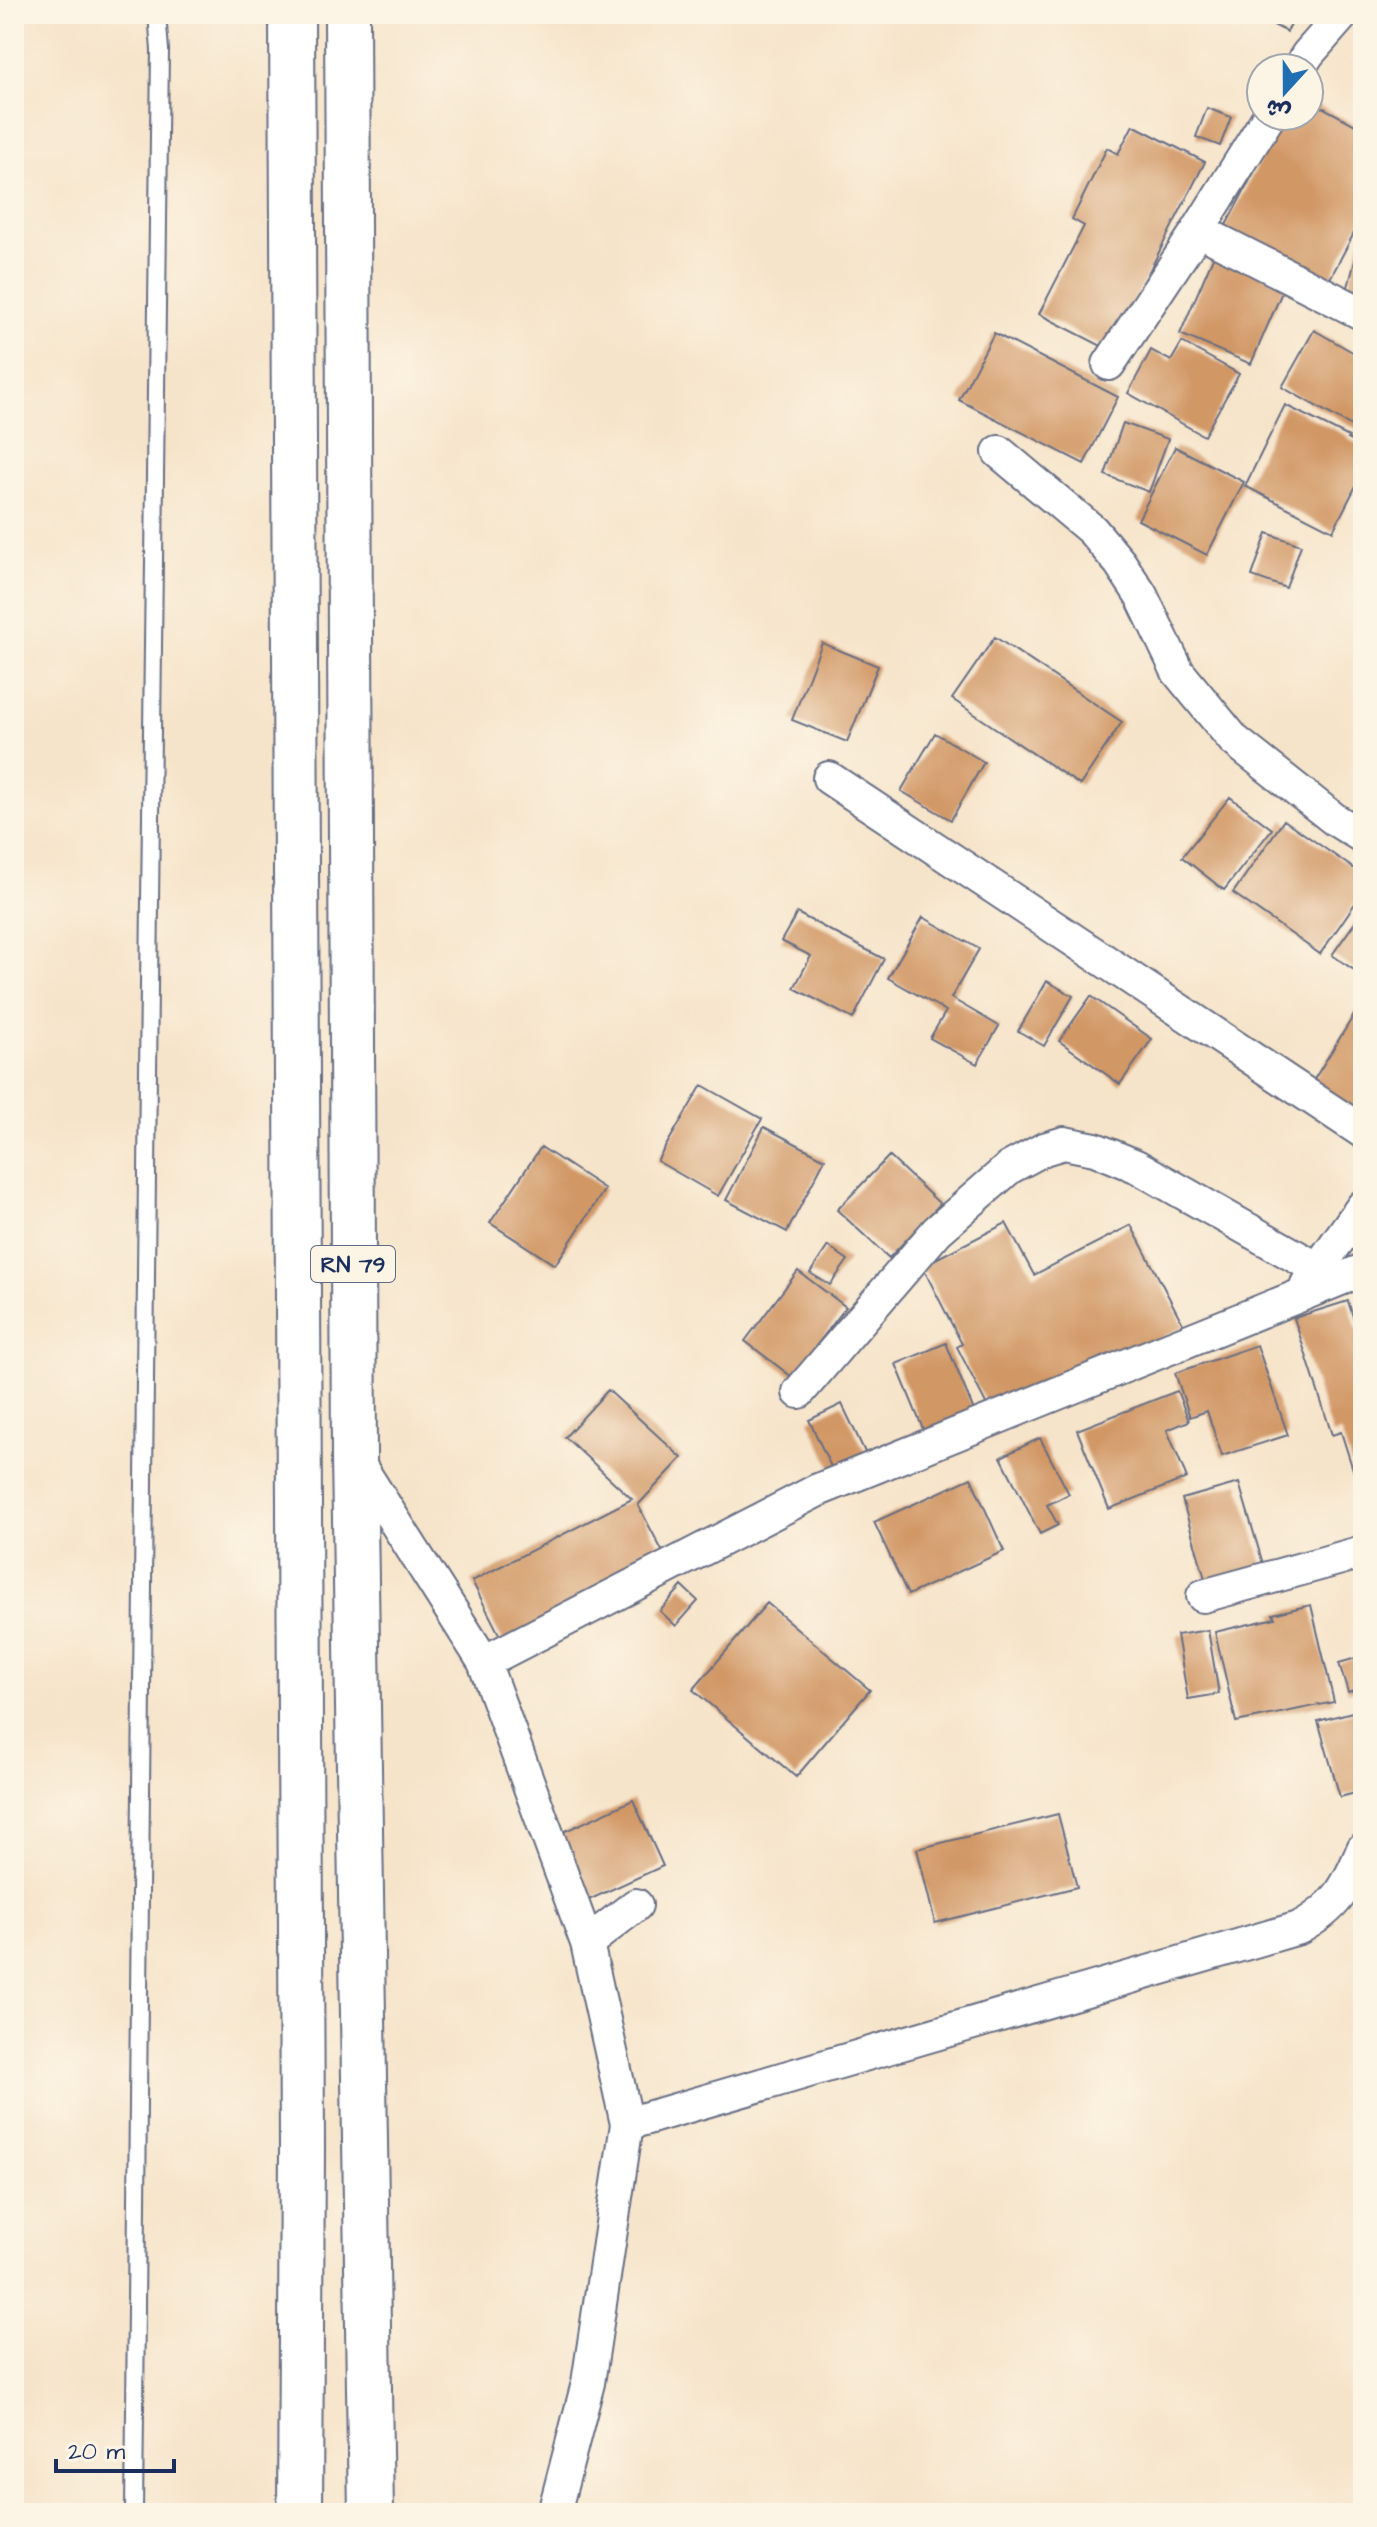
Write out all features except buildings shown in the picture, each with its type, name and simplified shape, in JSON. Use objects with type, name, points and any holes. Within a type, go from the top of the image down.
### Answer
[{"type":"highway","name":"RN 79","points":[[292,14],[302,2132],[300,2513]]},
{"type":"highway","name":"RN 79","points":[[347,14],[354,1457],[371,2513]]},
{"type":"street","points":[[1310,52],[1343,14]]},
{"type":"street","points":[[1109,364],[1259,132]]},
{"type":"street","points":[[1198,230],[1363,314]]},
{"type":"street","points":[[999,452],[1092,530],[1120,563],[1141,595],[1178,672],[1234,740],[1334,819],[1363,837]]},
{"type":"street","points":[[829,778],[1363,1132]]},
{"type":"street","points":[[799,1392],[937,1231],[1009,1168],[1044,1149],[1064,1143],[1095,1149],[1136,1166],[1318,1269]]},
{"type":"street","points":[[1299,1297],[1363,1206]]},
{"type":"street","points":[[484,1662],[818,1490],[1363,1270]]},
{"type":"street","points":[[354,1457],[484,1662],[587,1943],[627,2124],[588,2383],[554,2513]]},
{"type":"street","points":[[1203,1596],[1363,1552]]},
{"type":"street","points":[[627,2124],[1299,1928],[1320,1916],[1336,1901],[1348,1884],[1363,1849]]},
{"type":"street","points":[[587,1943],[636,1905]]},
{"type":"lane","points":[[134,2513],[135,2198],[157,554],[160,50],[157,14]]}]
